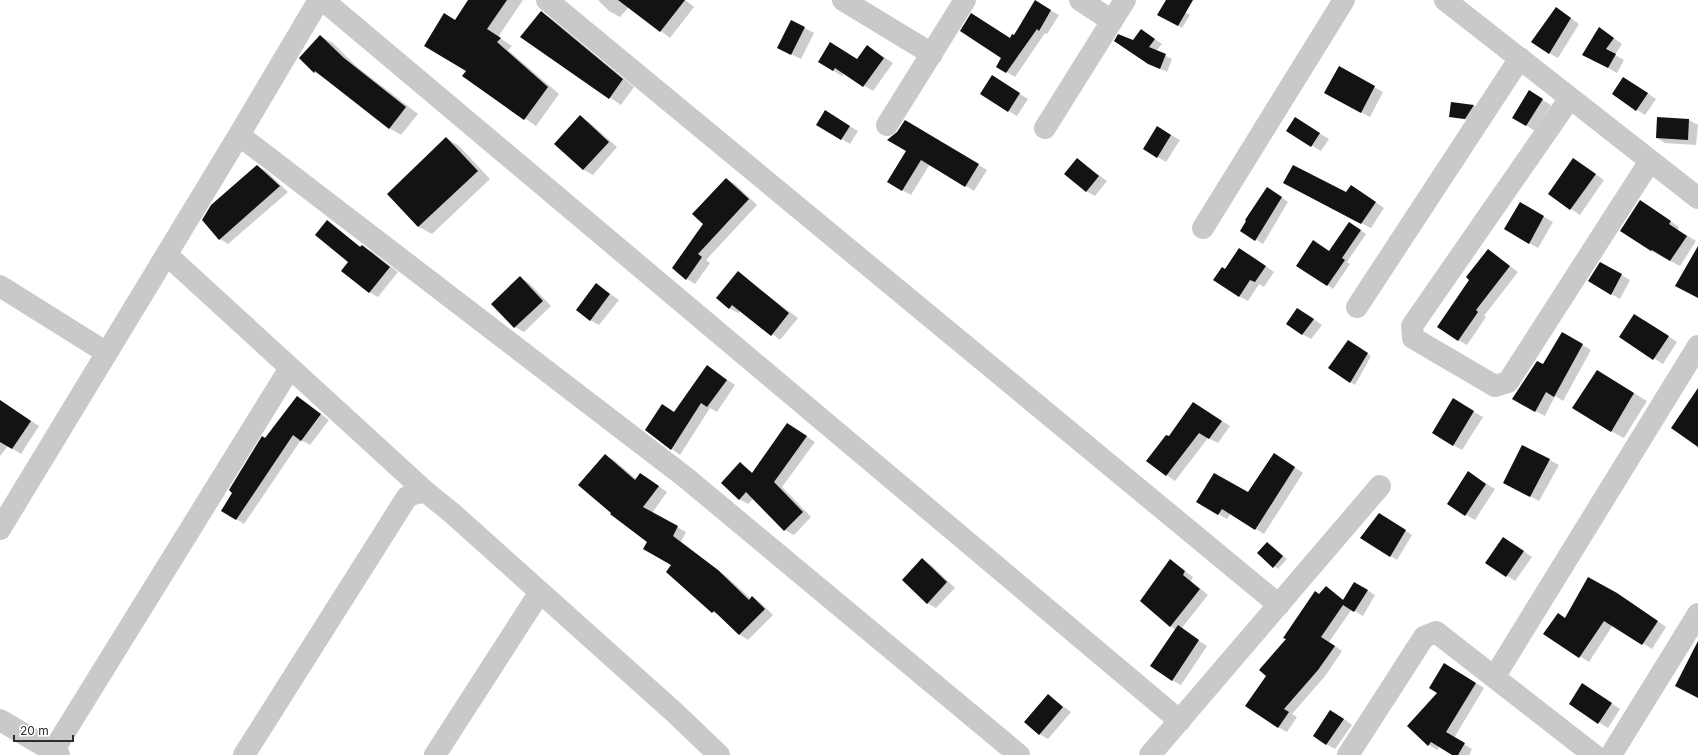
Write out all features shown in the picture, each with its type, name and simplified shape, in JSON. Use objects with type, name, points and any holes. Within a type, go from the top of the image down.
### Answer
[{"type":"street","points":[[0,528],[167,255],[318,0]]},
{"type":"street","points":[[323,0],[1180,721]]},
{"type":"street","points":[[547,0],[1279,605]]},
{"type":"street","points":[[843,0],[932,54]]},
{"type":"street","points":[[887,125],[965,0]]},
{"type":"street","points":[[1080,0],[1112,21]]},
{"type":"street","points":[[1045,128],[1125,0]]},
{"type":"street","points":[[1203,228],[1344,0]]},
{"type":"street","points":[[1445,0],[1698,198]]},
{"type":"street","points":[[1357,307],[1520,58]]},
{"type":"street","points":[[1570,98],[1412,326],[1413,338],[1495,386],[1508,382],[1650,161]]},
{"type":"street","points":[[239,135],[685,477],[1019,755]]},
{"type":"street","points":[[167,255],[426,492],[452,513],[719,755]]},
{"type":"street","points":[[0,286],[107,353]]},
{"type":"street","points":[[1495,676],[1698,346]]},
{"type":"street","points":[[0,720],[56,753],[290,368]]},
{"type":"street","points":[[1160,752],[1180,721],[1380,486]]},
{"type":"street","points":[[244,755],[407,497],[416,493],[426,492]]},
{"type":"street","points":[[435,755],[540,592]]},
{"type":"street","points":[[1611,755],[1698,614]]},
{"type":"street","points":[[1348,755],[1424,637],[1436,632],[1495,676],[1594,755]]},
{"type":"building","points":[[468,0],[507,0],[487,29],[501,38],[497,42],[548,87],[524,120],[462,76],[466,71],[424,46],[444,13],[455,20]]},
{"type":"building","points":[[618,0],[685,0],[660,32]]},
{"type":"building","points":[[1035,0],[1051,10],[1039,31],[1037,29],[1006,73],[996,67],[1001,58],[960,31],[971,13],[1010,38],[1012,34],[1014,35]]},
{"type":"building","points":[[1166,0],[1193,0],[1178,26],[1157,15]]},
{"type":"building","points":[[1556,7],[1571,18],[1549,54],[1531,42]]},
{"type":"building","points":[[541,11],[623,79],[609,99],[520,37]]},
{"type":"building","points":[[791,20],[805,27],[791,55],[777,48]]},
{"type":"building","points":[[1599,27],[1614,38],[1606,49],[1616,54],[1608,68],[1582,55]]},
{"type":"building","points":[[1141,29],[1155,39],[1149,47],[1166,54],[1160,69],[1148,64],[1114,41],[1118,34],[1133,40]]},
{"type":"building","points":[[320,35],[344,58],[406,107],[389,129],[315,71],[314,73],[299,58]]},
{"type":"building","points":[[830,42],[857,59],[867,45],[884,58],[863,87],[835,68],[833,71],[818,62]]},
{"type":"building","points":[[1339,66],[1375,86],[1361,113],[1324,93]]},
{"type":"building","points":[[992,75],[1020,93],[1008,112],[980,94]]},
{"type":"building","points":[[1623,77],[1648,93],[1636,111],[1612,94]]},
{"type":"building","points":[[1529,90],[1543,99],[1526,126],[1512,118]]},
{"type":"building","points":[[1451,102],[1474,105],[1465,119],[1449,117]]},
{"type":"building","points":[[825,110],[850,126],[841,140],[816,125]]},
{"type":"building","points":[[580,115],[609,142],[583,170],[554,144]]},
{"type":"building","points":[[1295,117],[1320,133],[1311,147],[1286,131]]},
{"type":"building","points":[[1657,117],[1689,119],[1688,140],[1656,138]]},
{"type":"building","points":[[905,120],[979,164],[965,187],[921,160],[902,191],[887,182],[906,151],[887,140],[897,132]]},
{"type":"building","points":[[1157,126],[1171,135],[1157,158],[1143,149]]},
{"type":"building","points":[[446,137],[478,171],[418,227],[387,194]]},
{"type":"building","points":[[1077,158],[1099,176],[1086,192],[1064,174]]},
{"type":"building","points":[[1573,158],[1596,174],[1570,210],[1548,194]]},
{"type":"building","points":[[257,165],[280,186],[219,240],[202,220],[211,205]]},
{"type":"building","points":[[1293,165],[1346,192],[1351,185],[1376,202],[1361,224],[1283,183]]},
{"type":"building","points":[[726,178],[749,199],[698,254],[702,257],[686,280],[672,268],[703,224],[692,214]]},
{"type":"building","points":[[1267,187],[1282,197],[1255,241],[1240,231],[1246,221],[1245,220]]},
{"type":"building","points":[[1640,200],[1671,221],[1669,224],[1687,236],[1670,261],[1652,250],[1651,251],[1620,231]]},
{"type":"building","points":[[1520,202],[1544,216],[1529,244],[1504,229]]},
{"type":"building","points":[[327,220],[360,247],[362,245],[390,267],[369,293],[341,271],[348,262],[315,235]]},
{"type":"building","points":[[1349,222],[1361,230],[1342,258],[1345,260],[1327,286],[1296,266],[1313,240],[1329,251]]},
{"type":"building","points":[[1698,246],[1698,298],[1675,286]]},
{"type":"building","points":[[1239,248],[1266,266],[1255,282],[1250,280],[1239,297],[1213,280],[1222,267],[1225,269]]},
{"type":"building","points":[[1488,249],[1510,266],[1476,310],[1478,312],[1458,341],[1437,327],[1469,280],[1466,277]]},
{"type":"building","points":[[1600,262],[1622,274],[1611,295],[1588,281]]},
{"type":"building","points":[[738,271],[789,313],[771,336],[732,305],[729,309],[716,298]]},
{"type":"building","points":[[520,276],[543,301],[514,328],[491,304]]},
{"type":"building","points":[[596,283],[610,294],[590,321],[576,310]]},
{"type":"building","points":[[1297,308],[1314,319],[1302,335],[1286,324]]},
{"type":"building","points":[[1634,314],[1669,336],[1653,360],[1619,337]]},
{"type":"building","points":[[1562,332],[1583,344],[1554,397],[1546,392],[1535,412],[1512,399],[1537,361],[1543,364]]},
{"type":"building","points":[[1348,340],[1368,353],[1350,383],[1328,368]]},
{"type":"building","points":[[707,365],[727,380],[707,407],[701,403],[671,450],[645,430],[662,404],[674,412]]},
{"type":"building","points":[[1597,370],[1634,393],[1611,432],[1572,408]]},
{"type":"building","points":[[1698,388],[1698,447],[1671,428]]},
{"type":"building","points":[[297,396],[321,414],[301,441],[293,435],[236,520],[221,511],[232,493],[229,490],[262,436],[265,438]]},
{"type":"building","points":[[1453,398],[1474,411],[1453,446],[1432,433]]},
{"type":"building","points":[[0,400],[31,421],[12,449],[0,442]]},
{"type":"building","points":[[1193,402],[1222,421],[1209,439],[1199,433],[1166,476],[1146,461],[1166,435],[1169,436]]},
{"type":"building","points":[[787,423],[807,436],[774,482],[803,512],[784,531],[746,492],[739,500],[721,483],[740,462],[752,473]]},
{"type":"building","points":[[1522,445],[1550,459],[1530,497],[1503,483]]},
{"type":"building","points":[[1274,453],[1295,467],[1255,530],[1222,509],[1218,515],[1196,502],[1214,473],[1248,492]]},
{"type":"building","points":[[605,454],[635,480],[640,473],[659,486],[643,507],[678,526],[673,536],[718,570],[749,600],[752,596],[765,609],[739,635],[714,611],[712,613],[666,572],[671,565],[643,549],[647,542],[610,514],[611,513],[578,485]]},
{"type":"building","points":[[1468,471],[1486,484],[1465,516],[1447,504]]},
{"type":"building","points":[[1379,513],[1406,530],[1390,557],[1360,538]]},
{"type":"building","points":[[1503,537],[1524,551],[1506,577],[1485,563]]},
{"type":"building","points":[[1267,542],[1283,556],[1273,568],[1257,553]]},
{"type":"building","points":[[922,558],[947,582],[927,604],[902,580]]},
{"type":"building","points":[[1170,559],[1185,571],[1183,575],[1200,589],[1170,627],[1140,601]]},
{"type":"building","points":[[1588,577],[1617,593],[1658,621],[1642,645],[1604,621],[1579,658],[1543,634],[1558,613],[1565,618]]},
{"type":"building","points":[[1354,582],[1368,590],[1354,612],[1343,605],[1321,637],[1335,646],[1318,670],[1284,709],[1289,712],[1278,728],[1245,706],[1266,676],[1259,670],[1286,639],[1283,638],[1315,591],[1319,594],[1326,586],[1343,600]]},
{"type":"building","points":[[1178,625],[1199,640],[1172,681],[1150,666]]},
{"type":"building","points":[[1698,641],[1698,698],[1675,686]]},
{"type":"building","points":[[1444,663],[1476,683],[1446,732],[1465,743],[1458,755],[1452,755],[1431,742],[1428,746],[1407,726],[1437,693],[1429,688]]},
{"type":"building","points":[[1582,683],[1612,703],[1598,724],[1569,704]]},
{"type":"building","points":[[1048,694],[1063,707],[1039,735],[1024,722]]},
{"type":"building","points":[[1330,710],[1344,719],[1326,745],[1313,736]]}]
